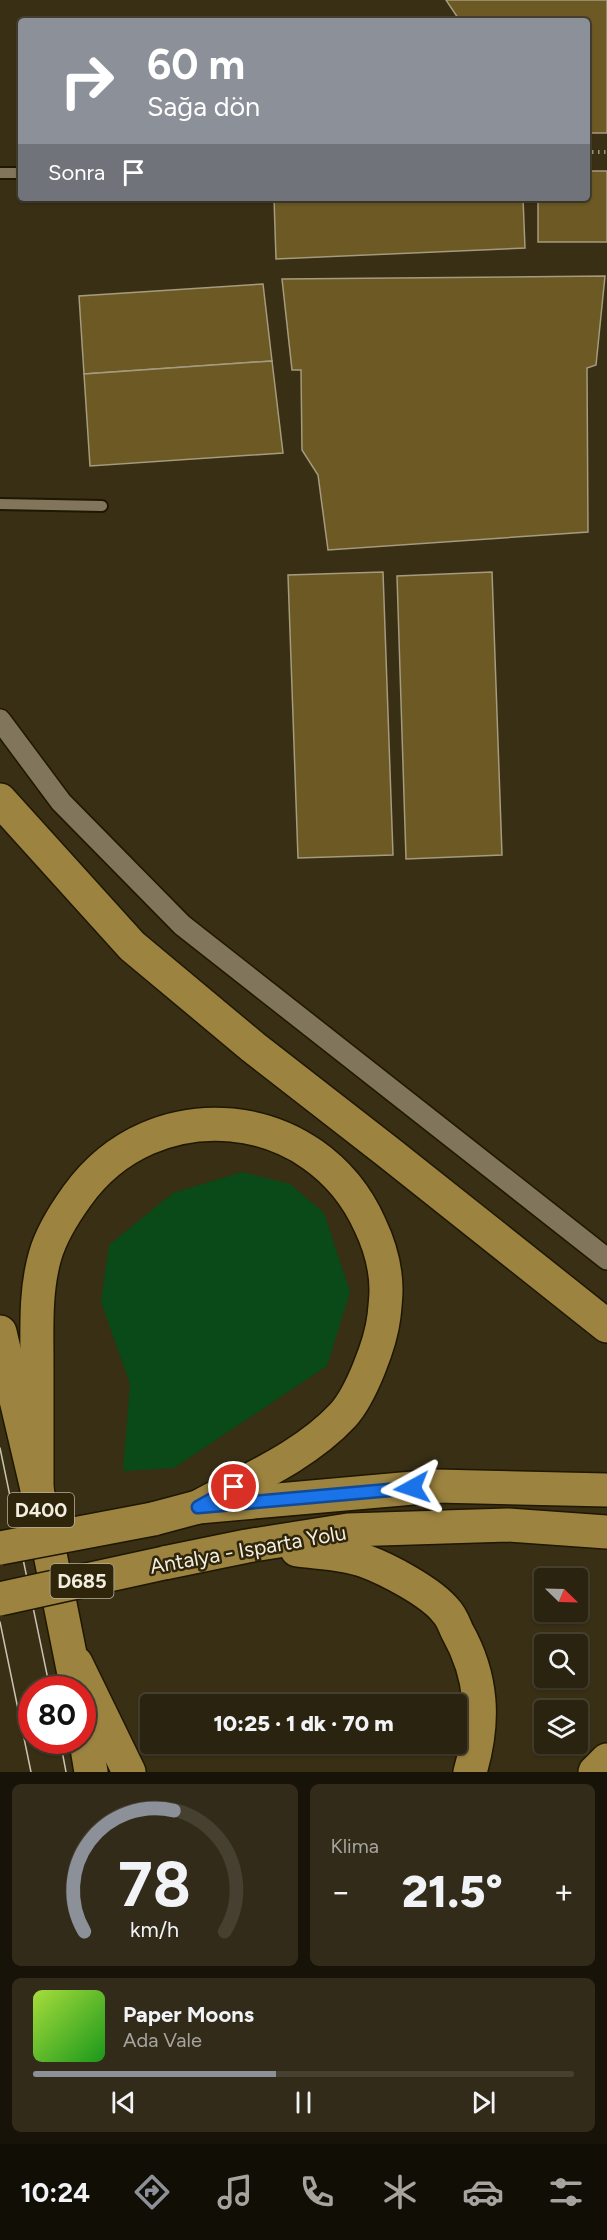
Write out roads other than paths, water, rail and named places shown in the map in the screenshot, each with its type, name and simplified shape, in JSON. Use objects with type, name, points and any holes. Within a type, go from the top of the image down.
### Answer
[{"type":"highway","points":[[0,800],[132,946],[253,1047],[607,1326]]},
{"type":"highway","points":[[37,1489],[37,1298],[46,1254],[64,1214],[91,1177],[99,1170],[125,1149],[166,1130],[210,1123],[255,1127],[296,1143],[333,1169],[361,1204],[379,1245],[386,1289],[382,1334],[366,1376],[344,1414],[309,1445],[198,1507]]},
{"type":"highway","name":"D400","points":[[0,1332],[37,1489],[75,1676]]},
{"type":"highway","name":"Antalya - Isparta Yolu","points":[[0,1548],[153,1519],[198,1507],[436,1486],[607,1490]]},
{"type":"highway","name":"Antalya - Isparta Yolu","points":[[0,1599],[247,1546],[348,1530],[508,1525],[607,1532]]},
{"type":"highway","points":[[247,1546],[341,1555],[365,1561],[408,1581],[446,1611],[469,1652],[480,1697],[478,1744],[470,1772]]},
{"type":"highway","points":[[70,1651],[129,1772]]},
{"type":"highway","points":[[88,1754],[91,1772]]},
{"type":"highway","points":[[595,1772],[607,1760]]},
{"type":"street","points":[[0,720],[62,802],[183,925],[607,1259]]},
{"type":"lane","points":[[0,173],[18,173]]},
{"type":"lane","points":[[0,504],[102,506]]},
{"type":"tram line","points":[[0,1448],[47,1676]]},
{"type":"tram line","points":[[0,1622],[31,1772]]},
{"type":"tram line","points":[[63,1754],[66,1772]]}]
